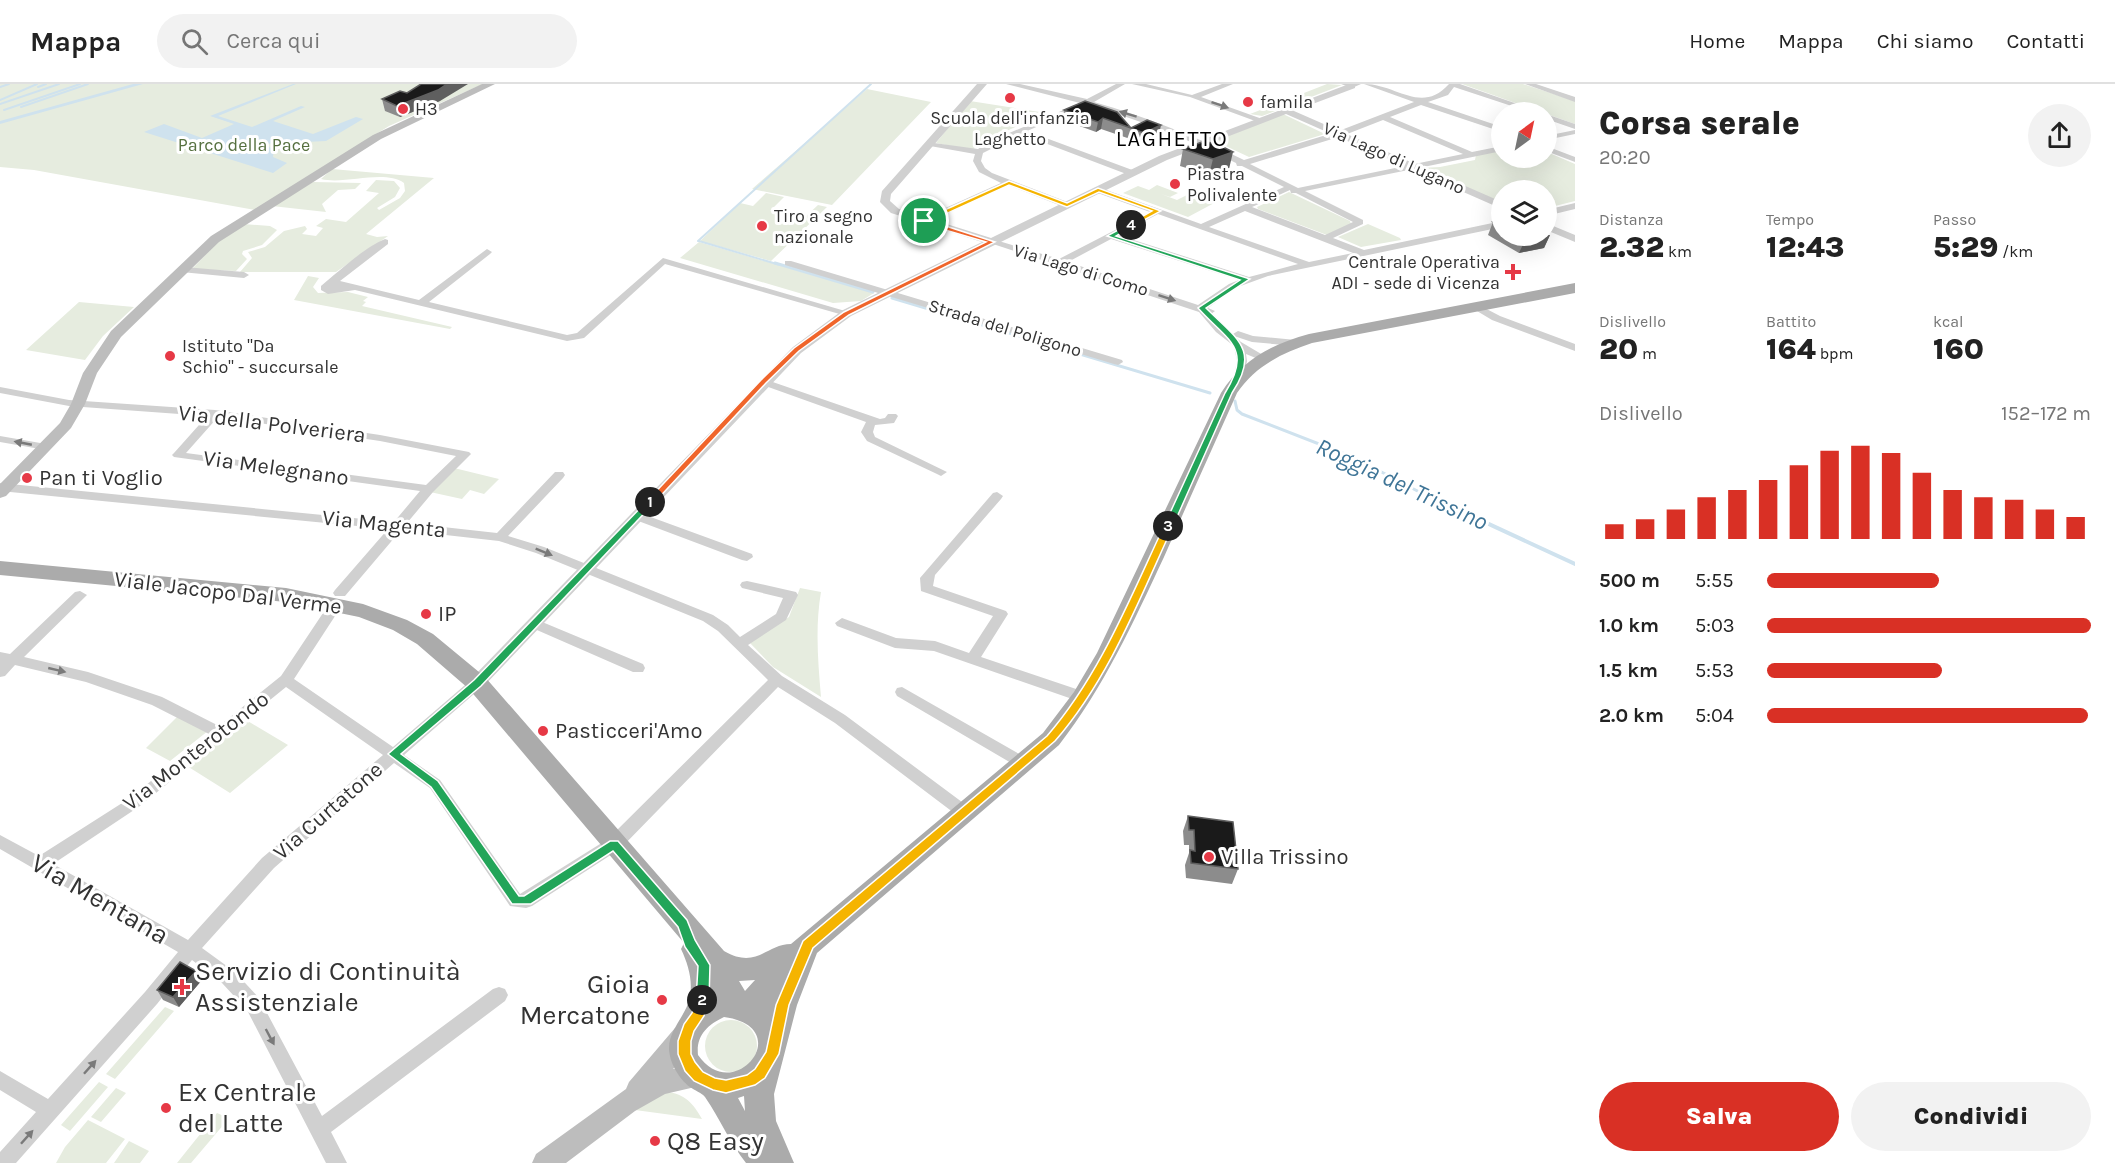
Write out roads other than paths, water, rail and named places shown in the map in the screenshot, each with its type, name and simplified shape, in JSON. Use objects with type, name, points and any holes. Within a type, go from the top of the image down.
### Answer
[{"type":"main road","points":[[2,489],[66,425],[78,404],[90,373],[116,334],[214,239],[377,137],[490,84]]},
{"type":"main road","points":[[742,1005],[808,945],[1051,739],[1083,697],[1125,621],[1228,393],[1239,376],[1263,358],[1296,343],[1575,288]]},
{"type":"main road","name":"Viale Jacopo Dal Verme","points":[[0,568],[286,595],[350,608],[400,625],[425,639],[477,683],[714,959],[742,1005]]},
{"type":"main road","name":"Viale Jacopo Dal Verme","points":[[683,924],[690,943],[704,965],[702,1000],[693,1022]]},
{"type":"main road","points":[[714,959],[734,968],[756,969],[770,965],[808,945]]},
{"type":"main road","points":[[779,1163],[761,1122],[759,1094],[783,1005],[808,945]]},
{"type":"main road","points":[[544,1163],[626,1102],[661,1083],[706,1080],[726,1086],[744,1083],[760,1073],[770,1054],[766,1021],[742,1005],[716,1006],[693,1022],[676,1048],[626,1102]]},
{"type":"main road","points":[[693,1022],[684,1041],[685,1054],[690,1066],[706,1080],[745,1138],[766,1163]]},
{"type":"street","name":"Via Lago di Como","points":[[982,84],[886,193],[885,202],[895,211],[924,221],[1203,310],[1214,310]]},
{"type":"street","points":[[1010,84],[1042,87],[1147,120],[1202,142],[1291,190],[1360,222],[1328,238]]},
{"type":"street","points":[[930,144],[979,152],[1020,131],[1088,102],[1121,84]]},
{"type":"street","points":[[1136,84],[1191,96],[1261,120]]},
{"type":"street","points":[[1191,96],[1229,84]]},
{"type":"street","points":[[1368,84],[1491,126]]},
{"type":"street","points":[[1240,164],[1339,134],[1445,93],[1453,84],[1506,102]]},
{"type":"street","points":[[1529,84],[1575,100]]},
{"type":"street","points":[[477,683],[764,382],[797,350],[847,313],[1132,173],[1202,142],[1351,85]]},
{"type":"street","points":[[1560,95],[1568,90]]},
{"type":"street","name":"Via Lago di Lugano","points":[[1286,111],[1491,201]]},
{"type":"street","points":[[1384,117],[1471,154]]},
{"type":"street","points":[[1557,120],[1575,127]]},
{"type":"street","points":[[1020,131],[1132,173]]},
{"type":"street","points":[[1557,136],[1575,132]]},
{"type":"street","points":[[1201,227],[1291,190],[1491,150]]},
{"type":"street","points":[[979,152],[977,161],[982,170],[1067,205]]},
{"type":"street","points":[[1557,153],[1575,160]]},
{"type":"street","points":[[924,221],[1009,182]]},
{"type":"street","points":[[1098,190],[1306,264]]},
{"type":"street","points":[[1557,210],[1575,206]]},
{"type":"street","points":[[1246,208],[1363,253]]},
{"type":"street","points":[[1059,263],[1158,211]]},
{"type":"street","points":[[1263,358],[1254,356],[1239,346],[1202,308],[1246,279],[1306,264],[1491,226]]},
{"type":"street","points":[[1557,231],[1575,239]]},
{"type":"street","points":[[1111,236],[1246,279]]},
{"type":"street","points":[[386,242],[343,272],[333,283],[325,285],[325,290],[352,288],[567,338],[580,336],[663,261],[847,313]]},
{"type":"street","points":[[420,304],[487,252]]},
{"type":"street","name":"Strada del Poligono","points":[[788,263],[1118,362]]},
{"type":"street","points":[[184,270],[244,275]]},
{"type":"street","points":[[1214,298],[1214,310],[1220,321],[1260,352],[1263,358]]},
{"type":"street","points":[[1475,306],[1496,318],[1575,348]]},
{"type":"street","points":[[1238,334],[1252,339],[1296,343]]},
{"type":"street","points":[[1239,346],[1242,361],[1239,376]]},
{"type":"street","points":[[764,382],[872,420],[885,423],[892,417]]},
{"type":"street","name":"Via della Polveriera","points":[[0,390],[78,404],[215,413],[381,438],[465,454],[429,489]]},
{"type":"street","name":"Via Melegnano","points":[[215,413],[178,455],[429,489]]},
{"type":"street","points":[[872,420],[867,432],[871,440],[941,472]]},
{"type":"street","points":[[0,439],[46,447]]},
{"type":"street","points":[[500,537],[559,475]]},
{"type":"street","name":"Via Magenta","points":[[2,489],[399,525],[500,537],[708,618],[723,628],[777,680],[840,719],[964,812]]},
{"type":"street","points":[[340,593],[429,489]]},
{"type":"street","points":[[973,658],[1001,614],[926,588],[925,584],[930,572],[997,496]]},
{"type":"street","points":[[637,516],[747,557]]},
{"type":"street","points":[[738,644],[781,617],[791,595],[747,585]]},
{"type":"street","points":[[0,672],[7,659],[80,595]]},
{"type":"street","name":"Via Monterotondo","points":[[39,865],[135,802],[286,680],[330,613]]},
{"type":"street","points":[[842,622],[895,643],[927,644],[973,658],[1083,697]]},
{"type":"street","points":[[535,624],[638,668]]},
{"type":"street","points":[[7,659],[88,677],[157,701],[220,733]]},
{"type":"street","points":[[286,680],[435,784],[516,901],[526,901],[614,844],[777,680]]},
{"type":"street","name":"Via Curtatone","points":[[3,1163],[268,863],[477,683]]},
{"type":"street","points":[[902,692],[1023,763]]},
{"type":"street","name":"Via Mentana","points":[[0,841],[229,976],[241,988],[337,1163]]},
{"type":"street","points":[[320,1129],[498,995]]},
{"type":"street","points":[[0,1080],[50,1110]]},
{"type":"water","points":[[133,84],[143,84],[0,124],[0,121]]},
{"type":"water","points":[[296,84],[218,116],[252,127],[301,106],[305,107],[273,121],[313,134],[356,117],[363,119],[326,141],[265,144],[274,150],[273,157],[287,163],[273,173],[144,132],[164,124],[202,138],[234,124],[210,116]]},
{"type":"waterway","points":[[0,87],[9,84]]},
{"type":"waterway","points":[[0,100],[37,84]]},
{"type":"waterway","points":[[38,87],[46,84]]},
{"type":"waterway","points":[[0,104],[59,84]]},
{"type":"waterway","points":[[4,110],[80,84]]},
{"type":"waterway","points":[[21,107],[88,84]]},
{"type":"waterway","points":[[698,241],[871,84]]},
{"type":"waterway","name":"Roggia del Trissino","points":[[699,241],[780,265]]},
{"type":"waterway","name":"Roggia del Trissino","points":[[775,263],[873,292]]},
{"type":"waterway","name":"Roggia del Trissino","points":[[892,298],[1210,393]]},
{"type":"waterway","name":"Roggia del Trissino","points":[[1235,401],[1237,410],[1242,414],[1355,458],[1425,495]]},
{"type":"waterway","name":"Roggia del Trissino","points":[[1422,493],[1575,564]]},
{"type":"place","name":"Scuola dell'infanzia Laghetto","points":[[1010,98]]},
{"type":"place","name":"famila","points":[[1248,102]]},
{"type":"place","name":"H3","points":[[403,109]]},
{"type":"place","name":"Piastra Polivalente","points":[[1175,184]]},
{"type":"place","name":"Tiro a segno nazionale","points":[[762,226]]},
{"type":"place","name":"Centrale Operativa ADI - sede di Vicenza","points":[[1513,272]]},
{"type":"place","name":"Istituto \"Da Schio\" - succursale","points":[[170,356]]},
{"type":"place","name":"Pan ti Voglio","points":[[27,478]]},
{"type":"place","name":"IP","points":[[426,614]]},
{"type":"place","name":"Pasticceri'Amo","points":[[543,731]]},
{"type":"place","name":"Villa Trissino","points":[[1209,857]]},
{"type":"place","name":"Servizio di Continuità Assistenziale","points":[[182,987]]},
{"type":"place","name":"Gioia Mercatone","points":[[662,1000]]},
{"type":"place","name":"Ex Centrale del Latte","points":[[166,1108]]},
{"type":"place","name":"Q8 Easy","points":[[655,1141]]},
{"type":"district","name":"LAGHETTO","points":[[1172,139]]},
{"type":"park label","name":"Parco della Pace","points":[[244,145]]}]
